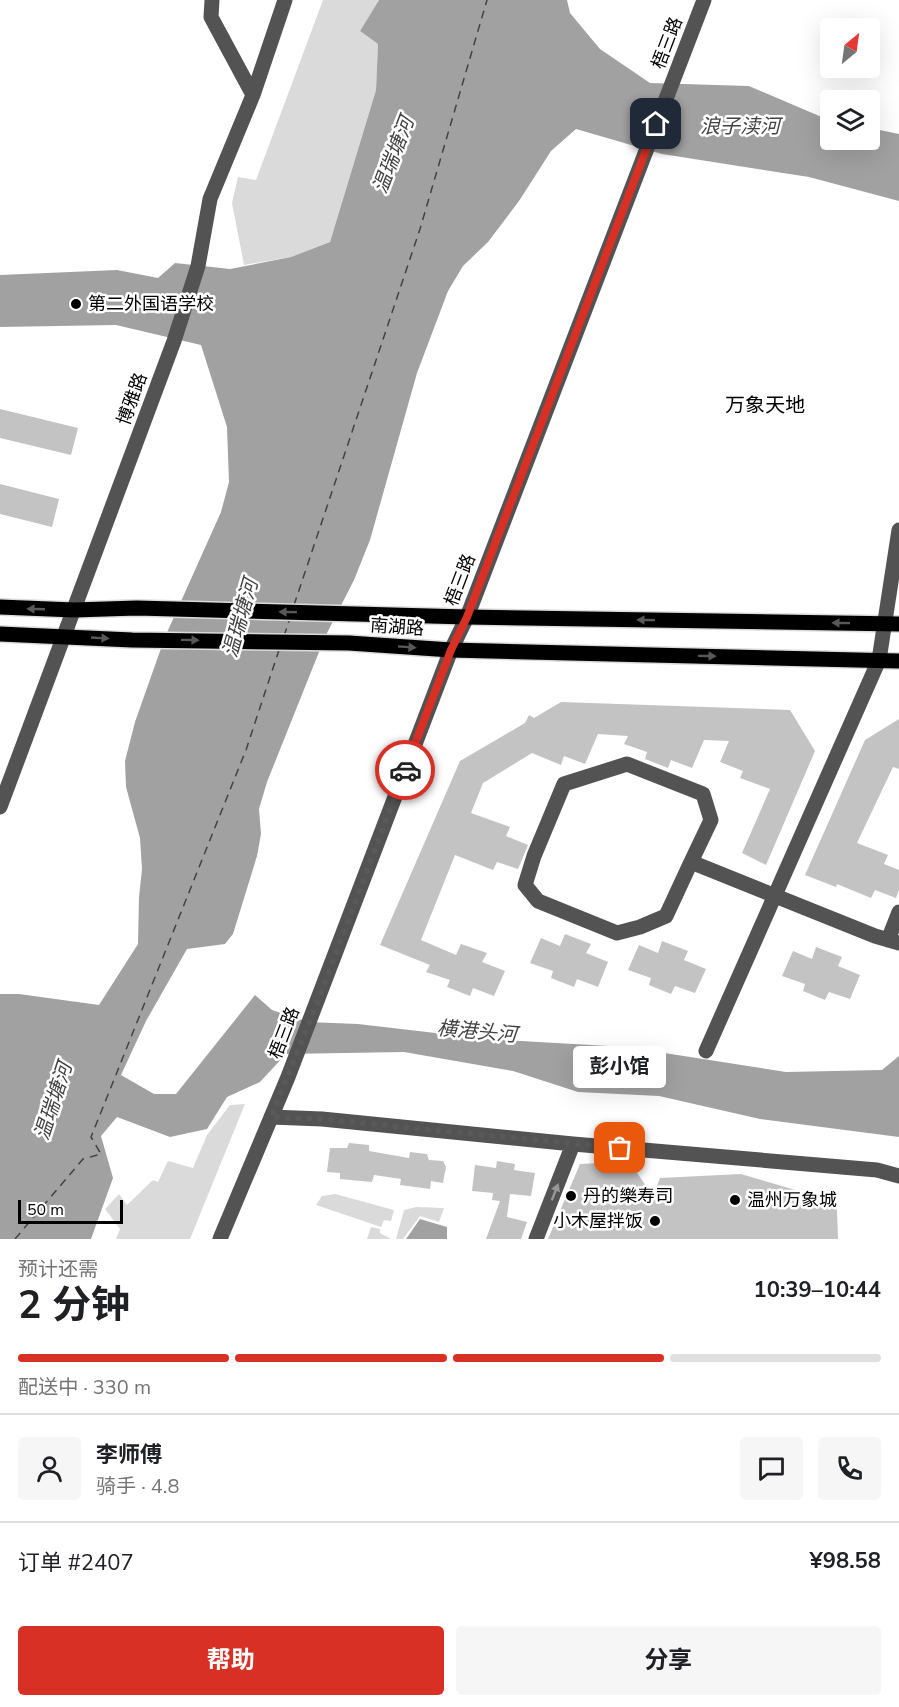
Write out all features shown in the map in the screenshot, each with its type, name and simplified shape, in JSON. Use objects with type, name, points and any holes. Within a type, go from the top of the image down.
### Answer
[{"type":"main road","name":"南湖路","points":[[0,607],[891,624]]},
{"type":"main road","name":"南湖路","points":[[0,634],[132,640],[349,643],[451,650],[899,661]]},
{"type":"street","points":[[212,0],[211,17],[253,95]]},
{"type":"street","name":"博雅路","points":[[0,807],[174,340],[198,266],[210,199],[253,95],[285,0]]},
{"type":"street","name":"梧三路","points":[[220,1239],[318,1001],[451,650],[467,617],[704,0]]},
{"type":"street","points":[[706,1051],[879,660],[891,624],[899,530]]},
{"type":"street","points":[[627,764],[703,794],[711,820],[691,862],[666,916],[640,927],[617,933],[538,901],[525,885],[534,856],[564,784],[627,764]]},
{"type":"street","points":[[691,862],[893,942],[899,912]]},
{"type":"street","points":[[271,1117],[322,1119],[573,1144],[877,1170],[899,1176]]},
{"type":"street","points":[[536,1239],[573,1144]]},
{"type":"shaded area","points":[[323,0],[379,0],[360,31],[378,44],[376,90],[330,242],[291,257],[244,265],[232,203],[238,177],[256,180]]},
{"type":"shaded area","points":[[245,1104],[190,1239],[116,1239],[120,1229],[105,1209],[119,1194],[127,1205],[153,1180],[158,1182],[168,1161],[193,1168],[207,1135],[230,1105]]},
{"type":"shaded area","points":[[335,1194],[394,1210],[391,1221],[384,1220],[381,1227],[316,1205],[322,1196]]},
{"type":"shaded area","points":[[416,1207],[444,1208],[439,1222],[420,1216],[403,1239],[396,1239],[404,1210]]},
{"type":"shaded area","points":[[371,1227],[380,1229],[380,1233],[391,1239],[367,1239]]},
{"type":"water","points":[[379,0],[567,0],[570,13],[600,49],[650,83],[749,86],[820,116],[820,150],[880,150],[880,130],[899,134],[899,201],[809,177],[662,154],[576,129],[551,151],[519,201],[488,242],[463,266],[448,291],[417,373],[370,540],[354,580],[325,637],[267,782],[259,809],[261,834],[257,856],[233,934],[225,944],[187,949],[146,1021],[121,1075],[154,1094],[176,1094],[255,995],[272,1010],[308,1022],[358,1024],[487,1039],[626,1047],[786,1072],[882,1070],[899,1056],[899,1137],[760,1119],[659,1096],[578,1092],[513,1071],[404,1052],[286,1054],[260,1082],[227,1097],[207,1129],[170,1137],[117,1117],[101,1136],[113,1178],[91,1239],[0,1239],[0,994],[19,994],[99,1005],[138,944],[142,869],[140,838],[126,787],[125,761],[135,722],[165,637],[221,512],[229,482],[227,427],[201,345],[116,325],[0,327],[0,275],[117,270],[158,278],[175,263],[230,269],[291,257],[330,242],[376,90],[378,44],[360,31]]},
{"type":"water","points":[[420,1219],[447,1227],[447,1239],[406,1239]]},
{"type":"building","points":[[0,409],[78,428],[71,455],[0,438]]},
{"type":"building","points":[[0,484],[59,499],[52,527],[0,514]]},
{"type":"building","points":[[561,702],[790,710],[815,751],[766,865],[742,853],[770,789],[740,778],[743,771],[720,762],[729,741],[704,740],[692,768],[671,760],[668,768],[645,759],[647,752],[624,744],[628,736],[598,734],[585,764],[564,756],[561,765],[532,753],[483,783],[471,813],[510,827],[506,836],[528,845],[518,869],[497,862],[493,870],[455,855],[421,940],[456,955],[461,944],[487,953],[482,962],[505,971],[494,996],[473,988],[470,996],[447,987],[450,980],[426,972],[430,965],[380,945],[460,761],[525,723],[529,715],[534,718]]},
{"type":"building","points":[[899,719],[899,769],[893,767],[857,843],[888,855],[884,864],[899,870],[899,890],[896,898],[875,890],[871,898],[837,884],[836,887],[805,875],[865,740]]},
{"type":"building","points":[[565,934],[591,944],[586,953],[608,962],[598,987],[577,979],[574,987],[551,978],[553,971],[530,963],[541,938],[560,946]]},
{"type":"building","points":[[662,941],[688,951],[684,960],[706,969],[695,993],[675,986],[671,994],[649,985],[651,978],[628,970],[639,945],[658,953]]},
{"type":"building","points":[[816,947],[842,957],[838,966],[860,975],[850,999],[829,992],[825,1000],[803,991],[805,984],[782,976],[793,951],[812,959]]},
{"type":"building","points":[[349,1143],[369,1145],[369,1151],[409,1158],[410,1152],[427,1154],[429,1160],[443,1161],[446,1167],[443,1183],[431,1181],[430,1189],[400,1185],[401,1179],[374,1175],[372,1182],[340,1179],[340,1173],[327,1172],[330,1148],[347,1148]]},
{"type":"building","points":[[497,1161],[515,1164],[514,1170],[535,1173],[531,1196],[510,1194],[507,1217],[527,1222],[521,1239],[486,1239],[500,1201],[492,1200],[493,1193],[472,1191],[475,1165],[496,1168]]},
{"type":"building","name":"温州万象城","points":[[580,1164],[631,1164],[653,1196],[660,1178],[741,1174],[799,1191],[837,1210],[838,1239],[548,1239]]},
{"type":"ferry route","points":[[294,605],[420,229],[487,0]]},
{"type":"ferry route","points":[[284,636],[290,618]]},
{"type":"ferry route","points":[[15,1239],[83,1159],[101,1154],[91,1137],[246,750],[279,650]]},
{"type":"way so far","points":[[405,770],[318,1001],[271,1117],[322,1119],[620,1148]]},
{"type":"place","name":"第二外国语学校","points":[[76,304]]},
{"type":"place","name":"彭小馆","points":[[620,1148]]},
{"type":"place","name":"丹的樂寿司","points":[[571,1196]]},
{"type":"place","name":"温州万象城","points":[[735,1200]]},
{"type":"place","name":"小木屋拌饭","points":[[655,1221]]},
{"type":"district","name":"万象天地","points":[[765,405]]},
{"type":"route","points":[[405,770],[451,650],[467,617],[656,124]]},
{"type":"water label","name":"浪子渎河","points":[[740,126]]},
{"type":"water label","name":"温瑞塘河","points":[[393,155]]},
{"type":"water label","name":"温瑞塘河","points":[[240,618]]},
{"type":"water label","name":"横港头河","points":[[477,1031]]},
{"type":"water label","name":"温瑞塘河","points":[[53,1101]]}]
